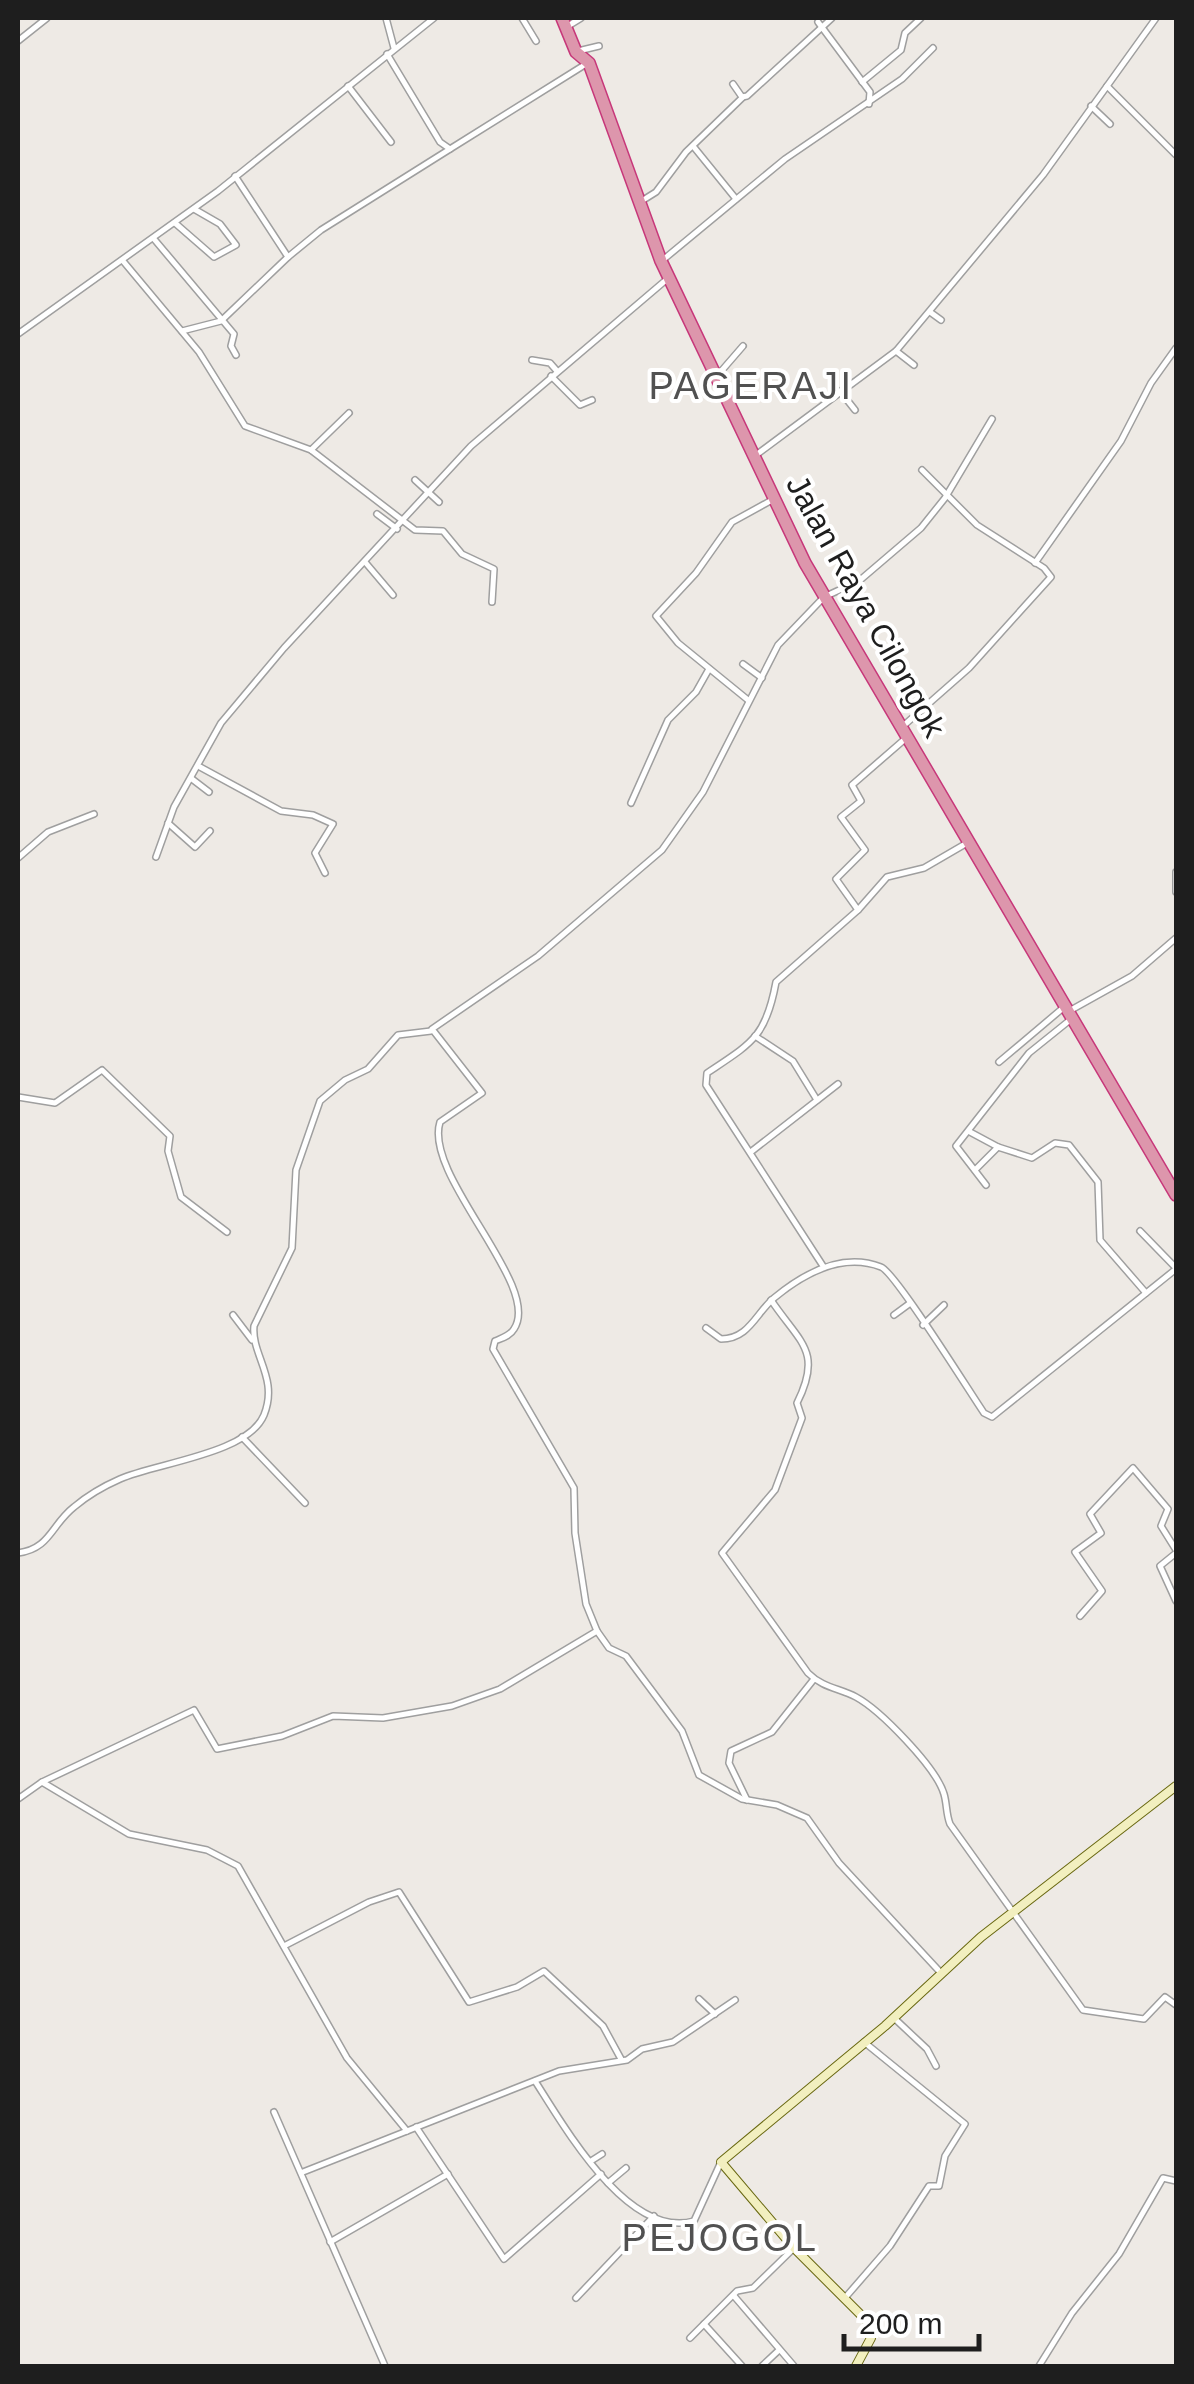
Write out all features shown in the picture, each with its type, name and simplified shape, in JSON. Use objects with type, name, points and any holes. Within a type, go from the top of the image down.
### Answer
[{"type":"highway","points":[[564,23],[576,52],[589,63]]},
{"type":"highway","name":"Jalan Raya Cilongok","points":[[589,63],[661,260],[824,596],[967,843],[1174,1186]]},
{"type":"street","points":[[18,41],[47,18]]},
{"type":"street","points":[[386,18],[391,51],[440,142],[450,149]]},
{"type":"street","points":[[18,334],[194,209],[434,18]]},
{"type":"street","points":[[522,18],[536,41]]},
{"type":"street","points":[[564,23],[581,18]]},
{"type":"street","points":[[638,203],[656,192],[693,146],[832,18]]},
{"type":"street","points":[[862,82],[901,50],[905,33],[922,18]]},
{"type":"street","points":[[754,456],[896,351],[1043,176],[1156,18]]},
{"type":"street","points":[[818,22],[870,94],[869,104]]},
{"type":"street","points":[[576,52],[599,46]]},
{"type":"street","points":[[661,260],[785,159],[869,104],[932,48]]},
{"type":"street","points":[[182,331],[221,321],[321,230],[589,63]]},
{"type":"street","points":[[732,84],[743,98]]},
{"type":"street","points":[[348,86],[391,142]]},
{"type":"street","points":[[1107,86],[1176,155]]},
{"type":"street","points":[[1091,106],[1110,124]]},
{"type":"street","points":[[693,146],[736,200]]},
{"type":"street","points":[[235,176],[288,257]]},
{"type":"street","points":[[175,223],[214,257],[236,245],[220,224],[194,209]]},
{"type":"street","points":[[154,238],[235,337],[232,346],[236,354]]},
{"type":"street","points":[[123,261],[155,305],[182,331],[243,424],[311,450],[420,532],[438,528],[462,554],[496,572],[492,602]]},
{"type":"street","points":[[156,858],[168,823],[221,723],[242,697],[472,446],[669,278]]},
{"type":"street","points":[[930,312],[941,320]]},
{"type":"street","points":[[716,378],[744,346]]},
{"type":"street","points":[[1035,563],[1121,442],[1151,383],[1176,348]]},
{"type":"street","points":[[896,351],[914,365]]},
{"type":"street","points":[[532,360],[550,363],[580,405],[592,400]]},
{"type":"street","points":[[840,391],[854,410]]},
{"type":"street","points":[[311,450],[350,413]]},
{"type":"street","points":[[254,1342],[260,1309],[292,1248],[296,1170],[320,1101],[344,1080],[368,1069],[398,1035],[431,1032],[538,956],[657,855],[702,792],[778,646],[824,596],[859,581],[895,554],[947,496],[992,419]]},
{"type":"street","points":[[858,910],[836,879],[865,850],[841,817],[860,802],[852,785],[969,668],[1048,582],[1050,573],[976,525],[922,470]]},
{"type":"street","points":[[415,480],[440,502]]},
{"type":"street","points":[[748,700],[660,626],[656,616],[696,573],[732,522],[774,498]]},
{"type":"street","points":[[377,514],[398,529]]},
{"type":"street","points":[[365,562],[393,596]]},
{"type":"street","points":[[743,664],[762,678]]},
{"type":"street","points":[[631,803],[668,720],[696,692],[709,669]]},
{"type":"street","points":[[200,766],[281,811],[314,815],[333,824],[315,854],[325,873]]},
{"type":"street","points":[[192,779],[209,792]]},
{"type":"street","points":[[18,858],[48,832],[94,814]]},
{"type":"street","points":[[168,823],[195,847],[210,831]]},
{"type":"street","points":[[823,1266],[706,1084],[706,1073],[755,1036],[772,1015],[776,982],[858,910],[887,878],[924,868],[967,843]]},
{"type":"street","points":[[1176,872],[1176,892]]},
{"type":"street","points":[[999,1062],[1069,1012],[1132,976],[1176,938]]},
{"type":"street","points":[[986,1185],[956,1147],[1029,1053],[1069,1012]]},
{"type":"street","points":[[431,1032],[482,1093],[440,1122],[438,1141],[469,1213],[508,1276],[519,1319],[513,1332],[497,1340],[493,1349],[574,1488],[575,1533],[586,1604],[597,1631],[609,1648],[626,1656],[682,1731],[698,1773],[747,1800],[777,1805],[806,1818],[839,1863],[942,1973]]},
{"type":"street","points":[[755,1036],[793,1061],[817,1100]]},
{"type":"street","points":[[18,1096],[55,1103],[102,1070],[170,1136],[168,1151],[182,1199],[227,1232]]},
{"type":"street","points":[[752,1151],[838,1084]]},
{"type":"street","points":[[970,1132],[998,1148],[1035,1158],[1058,1142],[1079,1155],[1098,1182],[1100,1240],[1147,1294]]},
{"type":"street","points":[[975,1170],[998,1148]]},
{"type":"street","points":[[706,1328],[721,1338],[731,1338],[754,1322],[771,1300],[823,1266],[880,1266],[893,1276],[984,1412],[992,1416],[1176,1269],[1140,1231]]},
{"type":"street","points":[[771,1300],[807,1353],[810,1380],[797,1403],[802,1418],[782,1460],[775,1490],[722,1553],[771,1627],[814,1679],[882,1714],[897,1736],[920,1756],[945,1795],[950,1824],[1083,2010],[1144,2019],[1165,1998],[1176,2005]]},
{"type":"street","points":[[894,1315],[909,1304]]},
{"type":"street","points":[[923,1325],[944,1305]]},
{"type":"street","points":[[18,1553],[43,1546],[71,1508],[118,1480],[242,1437],[261,1421],[268,1369],[233,1315]]},
{"type":"street","points":[[242,1437],[305,1503]]},
{"type":"street","points":[[1080,1616],[1102,1591],[1075,1552],[1100,1533],[1090,1514],[1133,1468],[1168,1509],[1161,1526],[1176,1551],[1160,1566],[1176,1601]]},
{"type":"street","points":[[18,1799],[42,1782],[194,1710],[216,1749],[282,1736],[333,1716],[382,1718],[452,1706],[500,1689],[597,1631]]},
{"type":"street","points":[[747,1800],[729,1763],[730,1751],[772,1732],[814,1679]]},
{"type":"street","points":[[42,1782],[129,1834],[192,1846],[230,1860],[364,2084],[407,2131]]},
{"type":"street","points":[[536,2080],[591,2161],[631,2204],[676,2224],[694,2221],[721,2162],[894,2018],[1013,1911],[1176,1786]]},
{"type":"street","points":[[284,1946],[369,1902],[399,1892],[469,2002],[517,1987],[544,1971],[603,2026],[621,2059]]},
{"type":"street","points":[[699,2000],[715,2015]]},
{"type":"street","points":[[302,2172],[562,2070],[621,2059],[673,2042],[735,2000]]},
{"type":"street","points":[[894,2018],[927,2049],[936,2066]]},
{"type":"street","points":[[844,2298],[890,2246],[929,2186],[939,2186],[945,2156],[965,2124],[864,2042]]},
{"type":"street","points":[[274,2112],[385,2366]]},
{"type":"street","points":[[416,2127],[504,2258],[601,2174]]},
{"type":"street","points":[[591,2161],[602,2154]]},
{"type":"street","points":[[721,2162],[794,2248],[872,2327],[858,2364],[871,2366]]},
{"type":"street","points":[[608,2182],[626,2168]]},
{"type":"street","points":[[330,2242],[448,2174]]},
{"type":"street","points":[[1039,2366],[1072,2313],[1119,2254],[1162,2178],[1176,2181]]},
{"type":"street","points":[[576,2298],[654,2216]]},
{"type":"street","points":[[690,2338],[734,2296],[753,2288],[794,2248]]},
{"type":"street","points":[[734,2296],[794,2366]]},
{"type":"street","points":[[704,2324],[742,2366]]},
{"type":"street","points":[[762,2366],[778,2351]]},
{"type":"district","name":"PAGERAJI","points":[[751,386]]},
{"type":"district","name":"PEJOGOL","points":[[720,2238]]}]
